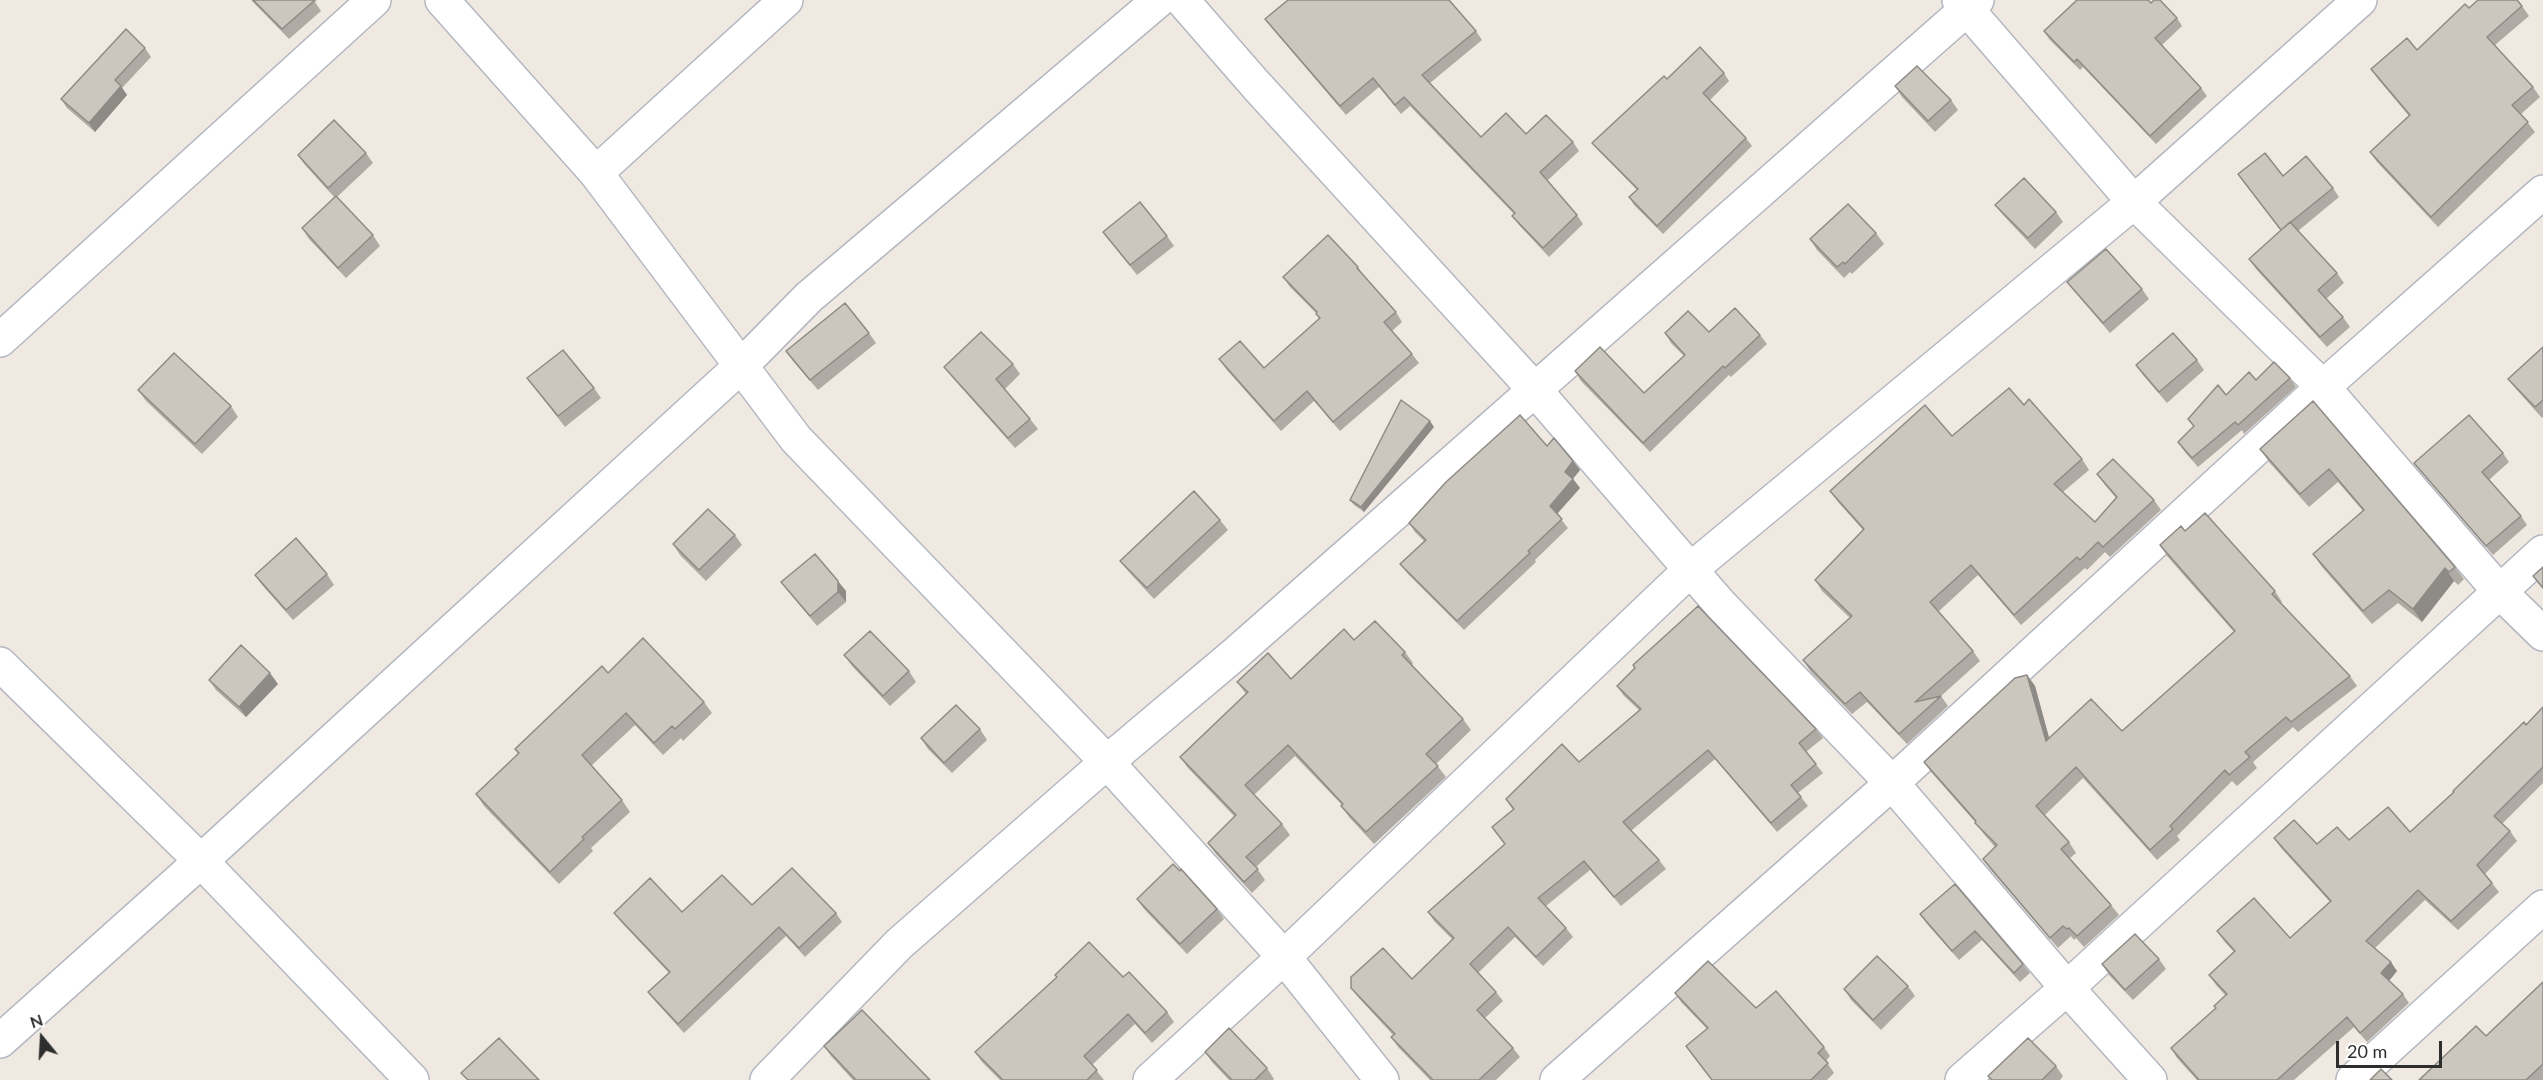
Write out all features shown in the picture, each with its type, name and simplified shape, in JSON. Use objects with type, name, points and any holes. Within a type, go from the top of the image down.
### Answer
[{"type":"street","points":[[0,340],[374,0]]},
{"type":"street","points":[[442,0],[596,173],[796,439],[1107,762],[1284,957],[1382,1080]]},
{"type":"street","points":[[596,173],[786,0]]},
{"type":"street","points":[[0,1041],[201,861],[741,366],[809,297],[1160,0]]},
{"type":"street","points":[[1182,0],[1264,94],[1535,390],[1690,570],[1892,783],[2067,988],[2150,1080]]},
{"type":"street","points":[[1150,1080],[1284,957],[1690,570],[2134,202],[2360,0]]},
{"type":"street","points":[[767,1080],[899,944],[1107,762],[1235,654],[1535,390],[1968,3],[2134,202],[2323,387],[2500,592],[2543,634]]},
{"type":"street","points":[[1557,1080],[1892,783],[2323,387],[2543,192]]},
{"type":"street","points":[[1962,1080],[2067,988],[2543,552]]},
{"type":"street","points":[[0,664],[201,861],[412,1080]]},
{"type":"street","points":[[2353,1080],[2543,907]]},
{"type":"building","points":[[253,0],[313,0],[314,1],[282,29]]},
{"type":"building","points":[[1288,0],[1449,0],[1476,31],[1422,75],[1481,137],[1506,113],[1526,134],[1546,115],[1573,142],[1540,172],[1577,215],[1543,248],[1512,216],[1515,213],[1404,97],[1395,105],[1373,78],[1340,106],[1265,19]]},
{"type":"building","points":[[2077,0],[2148,0],[2151,3],[2154,0],[2160,0],[2177,18],[2155,38],[2201,88],[2150,136],[2077,59],[2074,62],[2044,31]]},
{"type":"building","points":[[2478,0],[2517,0],[2522,6],[2487,37],[2533,87],[2512,105],[2528,122],[2431,217],[2370,152],[2410,115],[2371,69],[2407,38],[2417,50],[2465,4],[2469,8]]},
{"type":"building","points":[[126,29],[145,48],[115,80],[121,86],[89,123],[61,99]]},
{"type":"building","points":[[1700,47],[1724,73],[1703,93],[1746,138],[1657,226],[1629,197],[1638,189],[1592,143],[1664,76],[1667,79]]},
{"type":"building","points":[[1917,66],[1951,100],[1928,121],[1895,86]]},
{"type":"building","points":[[334,120],[366,153],[328,188],[298,155]]},
{"type":"building","points":[[2265,153],[2283,176],[2306,156],[2333,188],[2281,230],[2238,174]]},
{"type":"building","points":[[2024,178],[2056,212],[2028,238],[1995,205]]},
{"type":"building","points":[[336,196],[373,235],[338,268],[302,228]]},
{"type":"building","points":[[1140,202],[1167,236],[1130,265],[1103,232]]},
{"type":"building","points":[[1848,204],[1876,233],[1845,264],[1843,262],[1837,267],[1810,239]]},
{"type":"building","points":[[2290,222],[2337,273],[2318,290],[2343,317],[2320,337],[2249,259]]},
{"type":"building","points":[[1328,235],[1396,312],[1384,322],[1412,354],[1333,422],[1307,391],[1274,421],[1219,359],[1240,341],[1264,368],[1320,318],[1283,277]]},
{"type":"building","points":[[2106,249],[2142,289],[2103,323],[2067,282]]},
{"type":"building","points":[[845,303],[869,333],[810,380],[786,351]]},
{"type":"building","points":[[1735,308],[1760,335],[1725,368],[1723,366],[1643,443],[1575,371],[1600,347],[1644,393],[1685,355],[1665,333],[1688,311],[1709,332]]},
{"type":"building","points":[[981,332],[1013,364],[996,379],[1030,419],[1008,438],[944,367]]},
{"type":"building","points":[[2173,333],[2197,360],[2159,392],[2136,365]]},
{"type":"building","points":[[2543,347],[2543,400],[2535,407],[2508,379]]},
{"type":"building","points":[[563,350],[594,388],[558,416],[527,378]]},
{"type":"building","points":[[174,353],[231,406],[195,444],[138,390]]},
{"type":"building","points":[[2274,362],[2290,378],[2238,425],[2235,422],[2192,458],[2178,442],[2194,426],[2188,419],[2218,385],[2226,395],[2249,372],[2256,380]]},
{"type":"building","points":[[2009,388],[2024,405],[2029,399],[2082,459],[2054,484],[2095,522],[2117,497],[2097,474],[2113,459],[2154,500],[2103,547],[2098,542],[2080,560],[2077,557],[2014,615],[1971,565],[1930,602],[1973,651],[1915,702],[1941,696],[1899,734],[1860,692],[1845,704],[1803,660],[1852,616],[1815,580],[1864,529],[1830,491],[1925,405],[1952,436]]},
{"type":"building","points":[[1401,400],[1430,421],[1361,507],[1350,500]]},
{"type":"building","points":[[2313,401],[2455,567],[2449,572],[2445,568],[2413,609],[2389,590],[2363,611],[2313,554],[2364,510],[2329,469],[2300,494],[2260,449]]},
{"type":"building","points":[[1520,415],[1547,446],[1554,438],[1573,461],[1565,472],[1573,479],[1550,506],[1562,519],[1528,551],[1530,553],[1457,621],[1400,564],[1426,540],[1409,523],[1446,482]]},
{"type":"building","points":[[2469,415],[2503,453],[2482,472],[2521,516],[2486,546],[2414,463]]},
{"type":"building","points":[[1194,491],[1220,520],[1147,588],[1120,561]]},
{"type":"building","points":[[708,509],[735,535],[699,570],[673,544]]},
{"type":"building","points":[[2205,513],[2275,591],[2272,594],[2350,676],[2291,722],[2286,717],[2245,752],[2250,757],[2229,775],[2225,770],[2170,826],[2173,829],[2150,850],[2076,767],[2036,806],[2069,842],[2061,849],[2111,905],[2077,936],[2069,928],[2063,926],[2050,938],[1983,859],[1997,845],[1975,823],[1976,821],[1924,762],[2015,678],[2027,675],[2046,741],[2091,699],[2122,731],[2235,631],[2160,545],[2181,526],[2185,531]]},
{"type":"building","points":[[296,538],[327,574],[286,610],[255,575]]},
{"type":"building","points":[[815,554],[838,581],[838,592],[810,616],[781,582]]},
{"type":"building","points":[[2543,567],[2543,588],[2533,576]]},
{"type":"building","points":[[1698,606],[1816,729],[1799,743],[1816,764],[1791,785],[1801,797],[1771,823],[1708,750],[1623,822],[1659,860],[1614,897],[1584,861],[1538,898],[1566,928],[1536,957],[1508,927],[1470,964],[1496,992],[1477,1010],[1513,1048],[1479,1080],[1433,1080],[1391,1037],[1395,1034],[1351,988],[1351,977],[1383,948],[1412,979],[1454,938],[1428,912],[1505,844],[1492,827],[1514,809],[1506,799],[1562,744],[1579,762],[1641,709],[1617,686],[1635,668],[1633,665]]},
{"type":"building","points":[[1375,621],[1405,652],[1402,655],[1463,719],[1426,754],[1438,766],[1366,832],[1288,745],[1245,785],[1282,824],[1246,857],[1258,869],[1244,882],[1208,843],[1236,815],[1180,757],[1248,692],[1237,682],[1268,653],[1291,679],[1344,629],[1354,640]]},
{"type":"building","points":[[870,631],[909,671],[883,696],[844,655]]},
{"type":"building","points":[[643,638],[704,702],[675,729],[672,726],[654,743],[626,713],[582,755],[622,800],[582,837],[584,839],[550,872],[476,794],[519,753],[515,749],[602,666],[608,673]]},
{"type":"building","points":[[241,645],[270,673],[239,707],[209,680]]},
{"type":"building","points":[[956,705],[980,729],[944,763],[921,738]]},
{"type":"building","points":[[2543,707],[2543,767],[2494,816],[2510,831],[2477,865],[2492,883],[2451,921],[2418,890],[2366,941],[2391,962],[2381,973],[2403,994],[2360,1033],[2347,1017],[2277,1080],[2199,1080],[2171,1048],[2216,1008],[2214,1006],[2227,994],[2209,975],[2235,951],[2217,931],[2254,898],[2290,938],[2331,901],[2274,838],[2294,820],[2317,844],[2337,827],[2349,840],[2388,807],[2410,832],[2524,722],[2526,725]]},
{"type":"building","points":[[1173,864],[1180,871],[1181,869],[1217,909],[1180,944],[1137,899]]},
{"type":"building","points":[[792,868],[836,913],[799,948],[779,927],[678,1024],[648,992],[670,972],[614,913],[650,878],[682,912],[722,875],[752,905]]},
{"type":"building","points":[[1955,884],[2023,964],[2014,973],[1975,931],[1952,951],[1920,914]]},
{"type":"building","points":[[2135,934],[2159,959],[2125,990],[2102,964]]},
{"type":"building","points":[[1089,942],[1123,977],[1129,972],[1167,1012],[1145,1033],[1128,1014],[1084,1056],[1097,1070],[1087,1080],[1003,1080],[975,1052],[1057,977],[1055,975]]},
{"type":"building","points":[[1877,956],[1908,986],[1873,1020],[1844,989]]},
{"type":"building","points":[[1708,961],[1756,1008],[1776,991],[1824,1047],[1818,1053],[1828,1063],[1811,1080],[1712,1080],[1686,1046],[1708,1028],[1675,993]]},
{"type":"building","points":[[2543,982],[2543,1064],[2526,1080],[2419,1080],[2476,1026],[2486,1036]]},
{"type":"building","points":[[862,1010],[930,1080],[856,1080],[824,1046]]},
{"type":"building","points":[[1229,1028],[1267,1068],[1255,1080],[1232,1080],[1205,1052]]},
{"type":"building","points":[[499,1038],[539,1080],[468,1080],[461,1073]]},
{"type":"building","points":[[2028,1038],[2056,1066],[2042,1080],[1992,1080],[1988,1076]]},
{"type":"building","points":[[2381,1069],[2392,1080],[2370,1080]]}]
